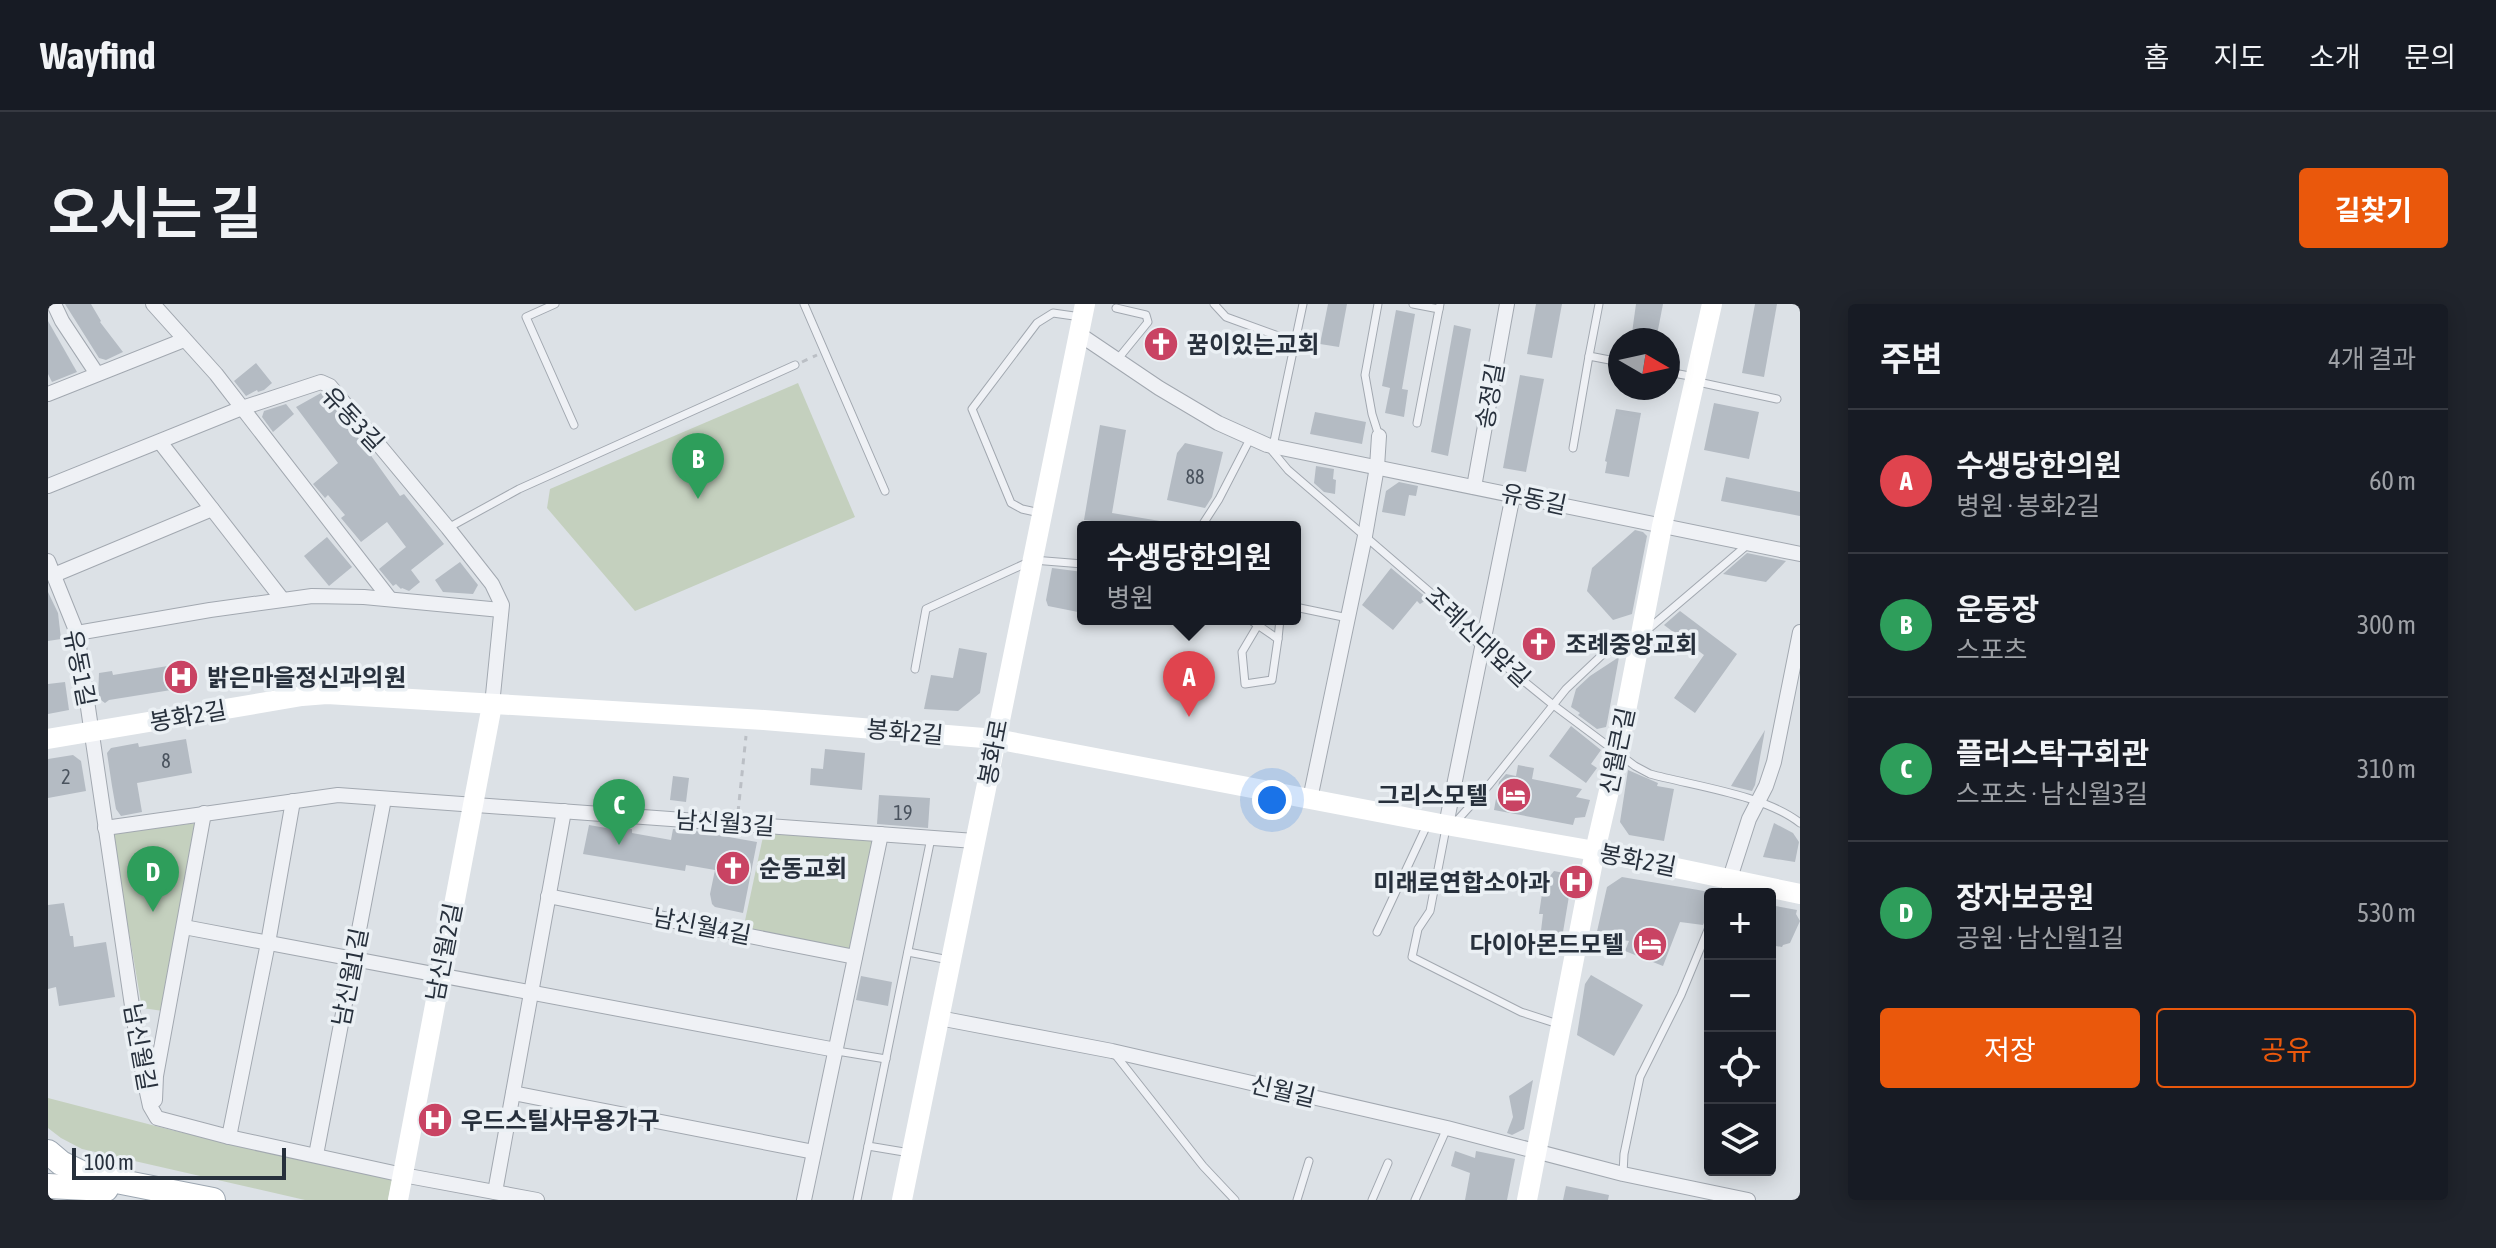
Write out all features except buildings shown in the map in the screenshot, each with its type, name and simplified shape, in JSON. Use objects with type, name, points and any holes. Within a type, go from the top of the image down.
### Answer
[{"type":"main road","points":[[48,1152],[61,1163],[86,1175],[213,1200]]},
{"type":"main road","points":[[48,1186],[108,1194],[141,1186]]},
{"type":"street","points":[[54,304],[97,374]]},
{"type":"street","points":[[153,304],[216,374],[390,599]]},
{"type":"street","name":"송정길","points":[[1474,487],[1507,304]]},
{"type":"street","name":"신월큰길","points":[[1527,1200],[1639,637],[1712,304]]},
{"type":"street","name":"유동길","points":[[1083,319],[1117,360],[1218,423],[1270,446],[1800,554]]},
{"type":"street","name":"봉화로","points":[[902,1200],[1083,319]]},
{"type":"street","points":[[48,394],[184,340]]},
{"type":"street","name":"유동3길","points":[[48,486],[242,408],[321,382],[330,386],[448,528],[492,584],[502,605],[501,610]]},
{"type":"street","points":[[1310,799],[1365,536],[1379,436]]},
{"type":"street","points":[[160,442],[282,599]]},
{"type":"street","points":[[1442,824],[1513,495]]},
{"type":"street","points":[[51,568],[212,509]]},
{"type":"street","name":"유동1길","points":[[51,568],[77,633],[92,732]]},
{"type":"street","points":[[77,633],[312,596],[390,599],[501,610],[492,705]]},
{"type":"street","points":[[1726,886],[1749,819],[1774,762],[1800,632]]},
{"type":"street","name":"봉화2길","points":[[48,739],[327,694],[747,719],[996,739],[1595,851],[1726,886],[1800,894]]},
{"type":"street","name":"남신월2길","points":[[398,1200],[492,705]]},
{"type":"street","name":"남신월길","points":[[92,732],[140,1060],[150,1106],[157,1118],[403,1175],[537,1200]]},
{"type":"street","points":[[105,828],[338,795],[473,804]]},
{"type":"street","name":"남신월1길","points":[[316,1155],[384,799]]},
{"type":"street","points":[[229,1137],[293,801]]},
{"type":"street","name":"남신월3길","points":[[473,804],[975,841]]},
{"type":"street","points":[[495,1192],[564,811]]},
{"type":"street","points":[[157,1118],[154,1091],[204,813]]},
{"type":"street","points":[[804,1200],[881,834]]},
{"type":"street","name":"남신월4길","points":[[548,896],[855,957]]},
{"type":"street","points":[[184,927],[836,1050]]},
{"type":"street","name":"신월길","points":[[939,1018],[1112,1051],[1447,1128],[1623,1174],[1748,1200]]},
{"type":"street","points":[[513,1093],[814,1152]]},
{"type":"lane","points":[[555,304],[526,317],[574,425]]},
{"type":"lane","points":[[804,304],[885,491]]},
{"type":"lane","points":[[1214,304],[1226,317],[1295,342]]},
{"type":"lane","points":[[1270,446],[1303,304]]},
{"type":"lane","points":[[1378,304],[1365,375],[1379,436]]},
{"type":"lane","points":[[1413,304],[1440,306],[1417,423]]},
{"type":"lane","points":[[1573,448],[1599,304]]},
{"type":"lane","points":[[1116,308],[1146,315],[1148,322],[1117,360]]},
{"type":"lane","points":[[1042,514],[1011,503],[972,409],[1037,323],[1053,313],[1083,319]]},
{"type":"lane","points":[[1589,356],[1608,360]]},
{"type":"lane","points":[[448,528],[519,489],[795,365]]},
{"type":"lane","points":[[1680,375],[1777,399]]},
{"type":"lane","points":[[1205,521],[1251,437]]},
{"type":"lane","name":"조례신대앞길","points":[[1270,446],[1288,470],[1446,606],[1481,647],[1635,766],[1650,774],[1759,802],[1800,823]]},
{"type":"lane","points":[[1377,932],[1403,881],[1442,824],[1489,785],[1552,704],[1602,655],[1639,637],[1750,543]]},
{"type":"lane","points":[[915,669],[926,609],[1033,560],[1077,564]]},
{"type":"lane","points":[[1301,608],[1348,618]]},
{"type":"lane","points":[[1278,639],[1258,625],[1242,652],[1245,684],[1272,680],[1278,639],[1279,625]]},
{"type":"lane","points":[[1442,824],[1430,911],[1418,929],[1412,957],[1521,1012],[1560,1025]]},
{"type":"lane","points":[[857,1200],[931,838]]},
{"type":"lane","points":[[1623,1174],[1624,1154],[1640,1077],[1681,995],[1704,939]]},
{"type":"lane","points":[[908,952],[951,960]]},
{"type":"lane","points":[[836,1050],[886,1059]]},
{"type":"lane","points":[[1112,1051],[1203,1166],[1235,1200]]},
{"type":"lane","points":[[1415,1200],[1447,1128]]},
{"type":"lane","points":[[868,1146],[912,1154]]},
{"type":"lane","points":[[1297,1200],[1309,1161]]},
{"type":"lane","points":[[1372,1200],[1388,1163]]},
{"type":"path","points":[[795,365],[824,352]]},
{"type":"path","points":[[737,824],[747,719]]},
{"type":"green space","points":[[798,383],[855,517],[635,611],[547,508],[550,489]]},
{"type":"green space","points":[[196,823],[163,1011],[142,1008],[112,834]]},
{"type":"green space","points":[[764,832],[874,840],[851,951],[743,930]]},
{"type":"green space","points":[[48,1098],[171,1130],[392,1180],[388,1200],[305,1200],[82,1149],[48,1128]]},
{"type":"place","name":"꿈이있는교회","points":[[1161,344]]},
{"type":"place","name":"운동장","points":[[698,499]]},
{"type":"place","name":"조례중앙교회","points":[[1539,644]]},
{"type":"place","name":"밝은마을정신과의원","points":[[181,677]]},
{"type":"place","name":"수생당한의원","points":[[1189,717]]},
{"type":"place","name":"그리스모텔","points":[[1514,795]]},
{"type":"place","name":"플러스탁구회관","points":[[619,845]]},
{"type":"place","name":"순동교회","points":[[733,868]]},
{"type":"place","name":"미래로연합소아과","points":[[1576,882]]},
{"type":"place","name":"장자보공원","points":[[153,912]]},
{"type":"place","name":"다이아몬드모텔","points":[[1650,944]]},
{"type":"place","name":"우드스틸사무용가구","points":[[435,1120]]}]
